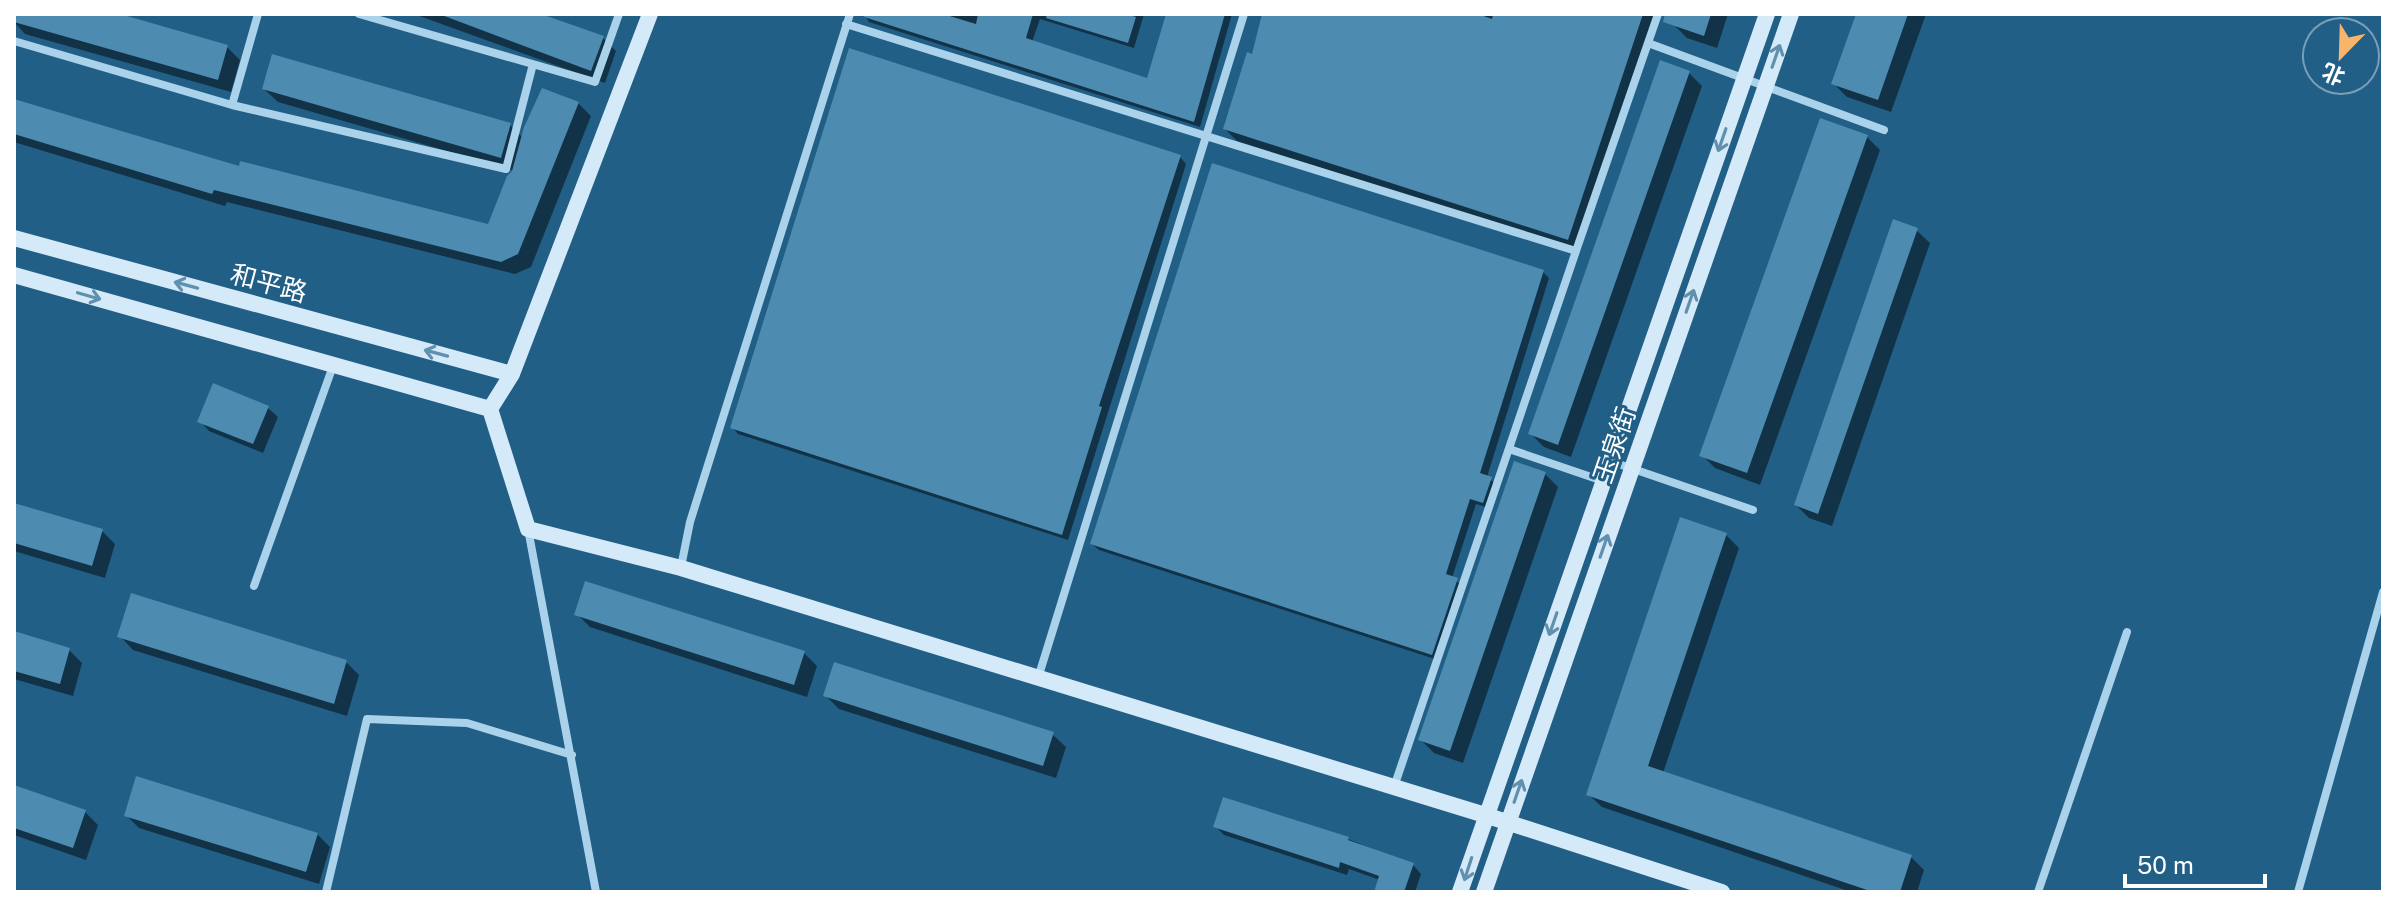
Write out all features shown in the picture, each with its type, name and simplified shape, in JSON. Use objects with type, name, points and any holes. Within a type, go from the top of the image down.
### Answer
[{"type":"street","points":[[232,105],[258,14]]},
{"type":"street","points":[[359,14],[595,82],[619,14]]},
{"type":"street","points":[[596,892],[528,529],[490,409],[512,374],[650,14]]},
{"type":"street","points":[[681,568],[690,522],[850,14]]},
{"type":"street","points":[[1038,678],[1244,14]]},
{"type":"street","points":[[1394,787],[1658,14]]},
{"type":"street","name":"玉泉街","points":[[1460,892],[1767,14]]},
{"type":"street","name":"玉泉街","points":[[1484,892],[1791,14]]},
{"type":"street","points":[[846,24],[1576,251]]},
{"type":"street","points":[[14,41],[232,105],[506,169],[533,64]]},
{"type":"street","points":[[1648,43],[1884,130]]},
{"type":"street","name":"和平路","points":[[14,238],[512,374]]},
{"type":"street","points":[[14,275],[490,409]]},
{"type":"street","points":[[254,586],[333,365]]},
{"type":"street","points":[[1509,449],[1603,481]]},
{"type":"street","points":[[1610,461],[1753,510]]},
{"type":"street","points":[[528,529],[681,568],[1485,815],[1722,892]]},
{"type":"street","points":[[2298,892],[2383,592]]},
{"type":"street","points":[[2038,892],[2127,632]]},
{"type":"street","points":[[326,892],[367,719],[467,723],[572,755]]},
{"type":"building","points":[[14,14],[120,14],[228,45],[218,80],[14,22]]},
{"type":"building","points":[[439,14],[541,14],[604,36],[591,71]]},
{"type":"building","points":[[865,14],[943,14],[976,24],[978,14],[1033,14],[1026,38],[1147,78],[1166,14],[1225,14],[1194,122],[864,17]]},
{"type":"building","points":[[1047,14],[1125,14],[1136,17],[1128,43],[1046,18]]},
{"type":"building","points":[[1262,14],[1478,14],[1492,19],[1493,14],[1643,14],[1568,240],[1223,129],[1247,52],[1252,54]]},
{"type":"building","points":[[1665,14],[1711,14],[1704,36],[1663,22]]},
{"type":"building","points":[[1856,14],[1908,14],[1878,100],[1831,84]]},
{"type":"building","points":[[849,48],[1181,155],[1099,406],[1102,407],[1062,535],[730,428]]},
{"type":"building","points":[[272,54],[511,123],[501,158],[262,89]]},
{"type":"building","points":[[1660,60],[1690,71],[1558,445],[1528,434]]},
{"type":"building","points":[[542,88],[579,102],[518,254],[501,262],[214,190],[212,194],[14,134],[14,99],[239,166],[240,161],[488,224],[507,176],[512,171],[524,127]]},
{"type":"building","points":[[1820,118],[1868,135],[1747,473],[1699,456]]},
{"type":"building","points":[[1212,163],[1544,270],[1480,473],[1492,477],[1483,503],[1470,499],[1446,574],[1458,578],[1432,655],[1090,544]]},
{"type":"building","points":[[1893,219],[1918,228],[1818,514],[1794,505]]},
{"type":"building","points":[[213,383],[269,406],[253,444],[197,422]]},
{"type":"building","points":[[1514,461],[1546,472],[1450,751],[1418,740]]},
{"type":"building","points":[[14,503],[103,529],[92,566],[14,543]]},
{"type":"building","points":[[1680,517],[1727,533],[1648,766],[1912,855],[1900,892],[1873,892],[1586,795]]},
{"type":"building","points":[[585,581],[805,651],[794,685],[574,615]]},
{"type":"building","points":[[131,593],[347,660],[334,704],[117,637]]},
{"type":"building","points":[[14,631],[70,648],[60,684],[14,671]]},
{"type":"building","points":[[834,662],[1054,732],[1043,766],[823,696]]},
{"type":"building","points":[[136,776],[318,833],[306,872],[124,816]]},
{"type":"building","points":[[14,785],[86,810],[73,848],[14,828]]},
{"type":"building","points":[[1223,797],[1349,837],[1348,840],[1414,863],[1404,892],[1374,892],[1379,876],[1340,862],[1339,868],[1213,827]]}]
